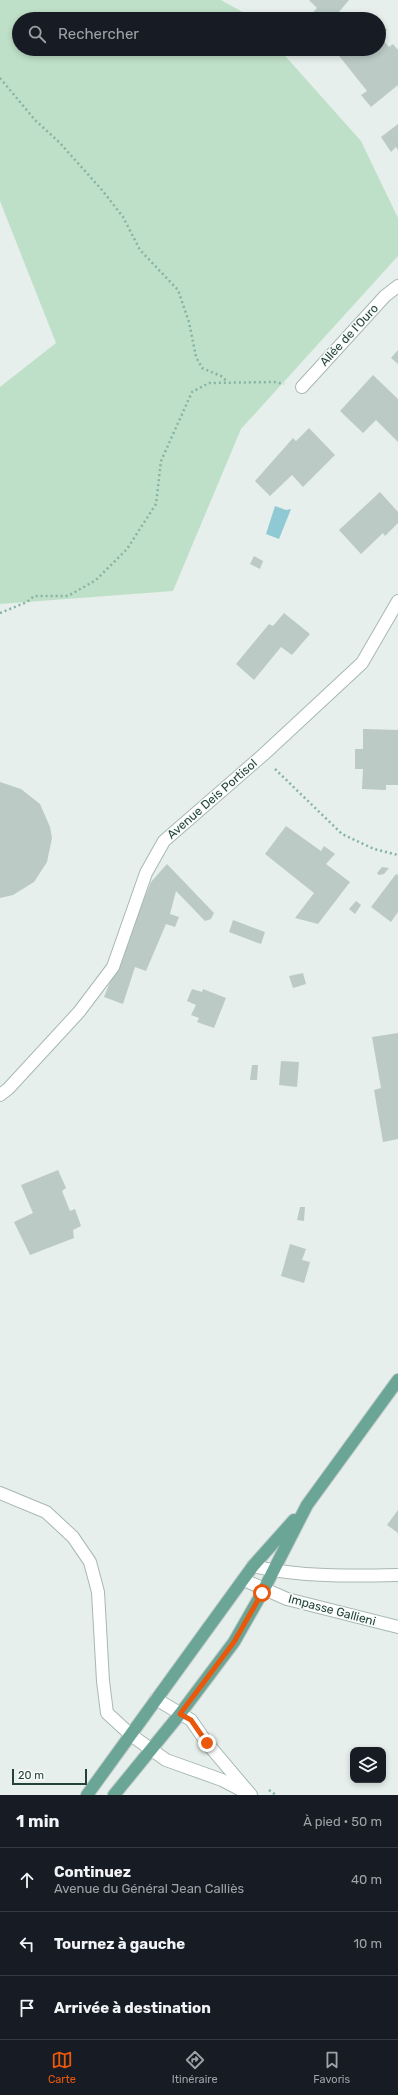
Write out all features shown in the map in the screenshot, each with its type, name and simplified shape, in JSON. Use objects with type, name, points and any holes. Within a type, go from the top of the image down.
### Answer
[{"type":"main road","points":[[87,1795],[254,1566],[307,1505],[398,1380]]},
{"type":"main road","points":[[114,1795],[180,1714],[234,1642],[307,1505]]},
{"type":"street","name":"Allée de l'Ouro","points":[[302,387],[385,296],[398,286]]},
{"type":"street","name":"Avenue Deis Portisol","points":[[0,1095],[8,1089],[78,1012],[113,967],[146,873],[164,841],[263,755],[362,663],[398,601]]},
{"type":"street","points":[[0,1493],[46,1512],[73,1537],[90,1562],[98,1592],[103,1681],[107,1713],[131,1735],[166,1760],[222,1780],[250,1795]]},
{"type":"street","points":[[254,1566],[273,1571],[352,1576],[398,1575]]},
{"type":"street","name":"Impasse Gallieni","points":[[244,1580],[287,1599],[398,1627]]},
{"type":"street","points":[[156,1699],[191,1720],[207,1743],[250,1795]]},
{"type":"path","points":[[0,78],[35,120],[59,142],[102,190],[123,218],[140,250],[178,290],[189,322],[196,357],[202,368],[221,376],[229,383]]},
{"type":"path","points":[[0,613],[27,602],[34,596],[68,596],[96,580],[126,549],[156,504],[161,460],[192,392],[209,383],[274,382],[302,387]]},
{"type":"path","points":[[263,755],[280,775],[342,834],[374,849],[398,855]]},
{"type":"green space","points":[[0,0],[221,0],[243,12],[12,12],[12,56],[285,56],[361,141],[398,218],[398,256],[241,429],[173,591],[0,604],[0,387],[56,343],[0,201]]},
{"type":"water","points":[[275,506],[286,510],[291,509],[279,539],[266,534]]},
{"type":"building","points":[[309,0],[349,0],[339,12],[313,12],[317,8]]},
{"type":"building","points":[[386,43],[389,47],[393,44],[398,50],[398,85],[371,107],[361,95],[367,91],[339,56],[386,56]]},
{"type":"building","points":[[398,124],[398,150],[396,147],[391,152],[381,137]]},
{"type":"building","points":[[398,350],[398,364],[391,358]]},
{"type":"building","points":[[373,375],[398,399],[398,442],[376,420],[363,433],[340,411]]},
{"type":"building","points":[[309,428],[335,455],[303,487],[292,475],[270,496],[255,481],[293,438],[296,441]]},
{"type":"building","points":[[380,492],[398,512],[398,523],[385,536],[383,533],[361,554],[339,530]]},
{"type":"building","points":[[254,556],[263,561],[260,569],[250,564]]},
{"type":"building","points":[[284,613],[310,634],[292,655],[281,647],[254,680],[236,664],[269,624],[273,626]]},
{"type":"building","points":[[363,729],[398,730],[398,785],[386,785],[386,790],[362,789],[363,769],[355,769],[355,749],[363,749]]},
{"type":"building","points":[[0,782],[21,789],[40,804],[50,827],[52,838],[47,862],[34,882],[13,895],[0,898]]},
{"type":"building","points":[[286,826],[321,851],[324,846],[335,854],[326,864],[350,882],[318,924],[295,918],[314,893],[265,854]]},
{"type":"building","points":[[167,864],[214,913],[211,919],[205,921],[176,891],[170,914],[179,917],[175,927],[166,924],[146,971],[135,967],[123,1004],[104,997],[151,882]]},
{"type":"building","points":[[382,867],[389,868],[384,874],[379,875],[377,873]]},
{"type":"building","points":[[396,874],[398,875],[398,912],[391,922],[371,907]]},
{"type":"building","points":[[356,901],[361,905],[355,914],[349,909]]},
{"type":"building","points":[[233,920],[265,932],[261,944],[229,932]]},
{"type":"building","points":[[303,973],[306,984],[293,988],[289,976]]},
{"type":"building","points":[[192,989],[202,992],[203,989],[226,998],[214,1028],[197,1022],[199,1018],[191,1015],[196,1005],[187,1001]]},
{"type":"building","points":[[398,1033],[398,1139],[383,1142],[374,1090],[381,1088],[372,1037]]},
{"type":"building","points":[[281,1061],[299,1062],[297,1087],[279,1085]]},
{"type":"building","points":[[252,1065],[258,1065],[257,1080],[250,1080]]},
{"type":"building","points":[[58,1170],[66,1188],[62,1191],[70,1211],[75,1209],[81,1226],[73,1230],[74,1238],[30,1255],[14,1222],[33,1213],[21,1185]]},
{"type":"building","points":[[300,1207],[305,1207],[304,1221],[297,1220]]},
{"type":"building","points":[[290,1244],[306,1249],[302,1260],[310,1262],[304,1283],[281,1276]]},
{"type":"building","points":[[398,1510],[398,1533],[387,1525]]},
{"type":"route","points":[[207,1743],[191,1720],[180,1714],[234,1642],[262,1593]]}]
